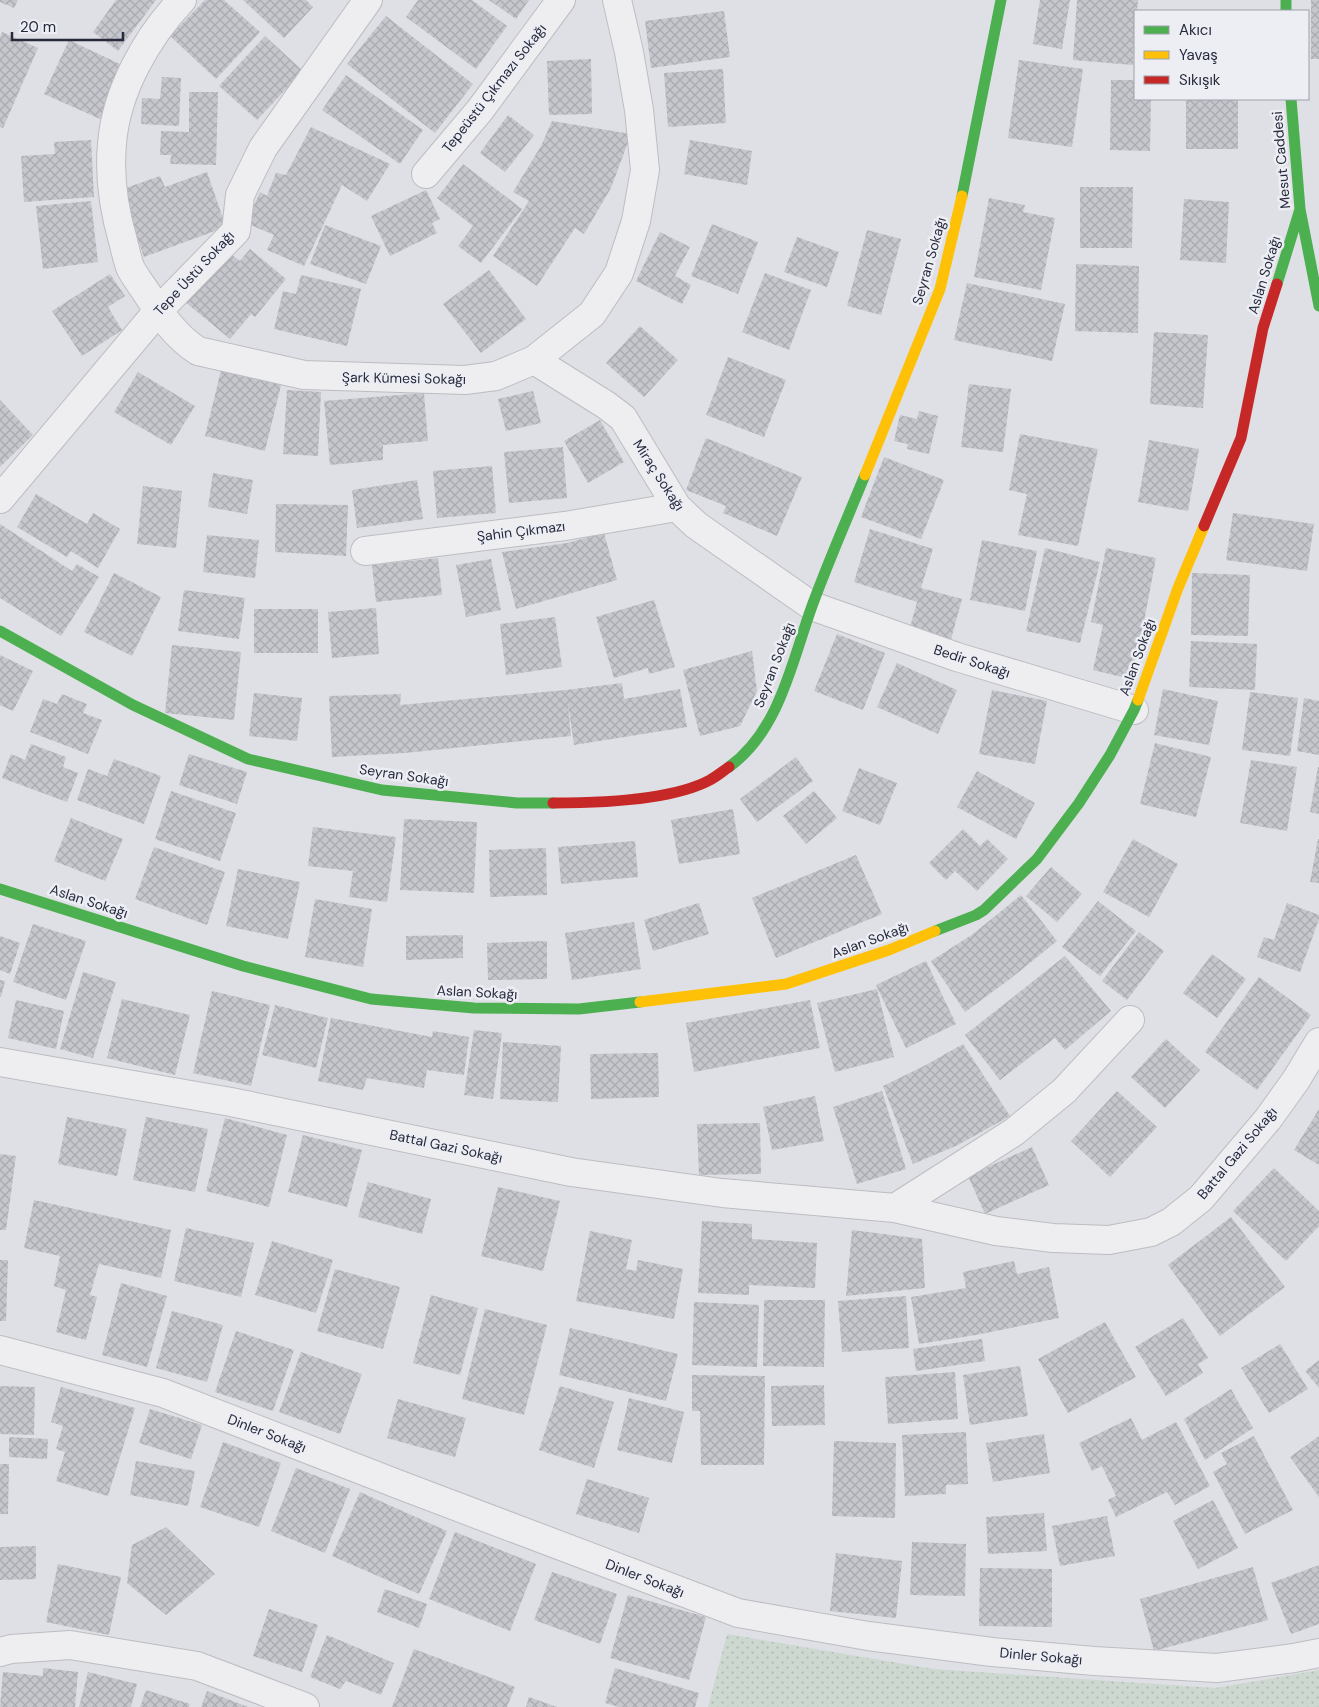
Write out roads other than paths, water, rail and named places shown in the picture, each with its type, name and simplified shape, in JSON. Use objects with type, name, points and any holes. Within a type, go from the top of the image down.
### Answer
[{"type":"street","name":"Şark Kümesi Sokağı","points":[[182,0],[167,16],[147,44],[128,82],[119,109],[112,143],[113,192],[117,221],[130,268],[158,311],[187,344],[198,351],[304,375],[465,380],[496,376],[534,360],[592,314],[619,273],[636,221],[644,162],[639,110],[629,52],[617,0]]},
{"type":"street","name":"Tepe Üstü Sokağı","points":[[0,499],[158,311],[236,231],[240,195],[263,148],[368,0]]},
{"type":"street","name":"Tepeüstü Çıkmazı Sokağı","points":[[426,174],[480,110],[560,0]]},
{"type":"street","name":"Seyran Sokağı","points":[[0,632],[133,705],[248,759],[382,790],[517,803],[590,803],[665,795],[710,780],[734,763],[755,742],[772,715],[786,684],[812,606],[940,288],[969,168],[1001,0]]},
{"type":"street","name":"Mesut Caddesi","points":[[1291,100],[1300,209],[1319,306]]},
{"type":"street","name":"Aslan Sokağı","points":[[0,889],[243,966],[371,1000],[474,1008],[564,1010],[786,984],[889,950],[984,910],[1043,851],[1110,755],[1134,710],[1178,588],[1241,438],[1263,328],[1300,209]]},
{"type":"street","name":"Miraç Sokağı","points":[[534,360],[606,405],[623,418],[677,507],[696,525],[812,606]]},
{"type":"street","name":"Şahin Çıkmazı","points":[[365,551],[564,526],[677,507]]},
{"type":"street","name":"Bedir Sokağı","points":[[812,606],[957,657],[1134,710]]},
{"type":"street","points":[[895,1208],[1014,1132],[1064,1091],[1130,1020]]},
{"type":"street","name":"Battal Gazi Sokağı","points":[[0,1062],[231,1102],[572,1172],[722,1194],[895,1208],[996,1232],[1054,1238],[1109,1240],[1151,1232],[1170,1222],[1201,1198],[1268,1119],[1296,1080],[1319,1042]]},
{"type":"street","name":"Dinler Sokağı","points":[[0,1350],[163,1393],[738,1613],[868,1636],[992,1652],[1094,1661],[1217,1668],[1319,1653]]},
{"type":"street","points":[[0,1652],[11,1649],[70,1645],[197,1666],[306,1707]]}]
